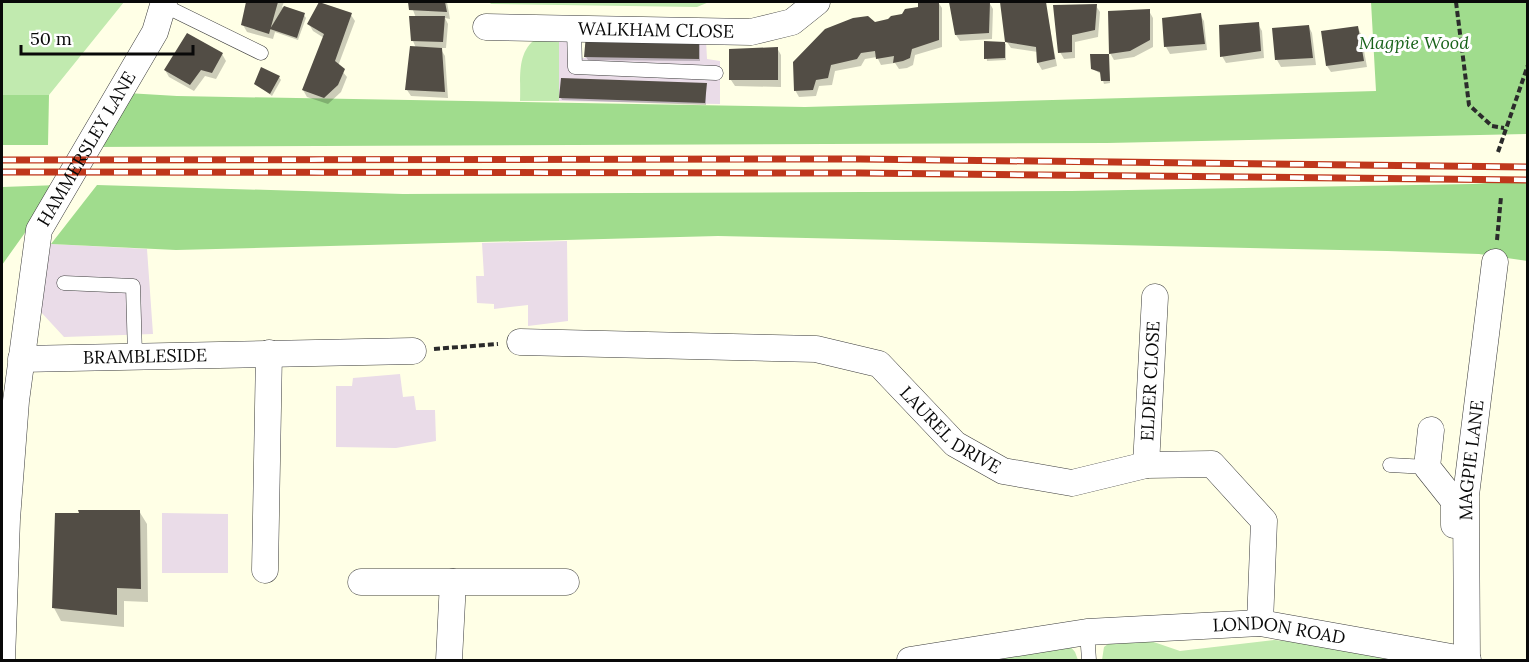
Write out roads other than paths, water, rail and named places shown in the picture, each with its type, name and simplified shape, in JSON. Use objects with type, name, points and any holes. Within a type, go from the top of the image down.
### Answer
[{"type":"street","name":"WALKHAM CLOSE","points":[[486,27],[751,32],[792,22],[817,2]]},
{"type":"street","name":"HAMMERSLEY LANE","points":[[3,660],[4,520],[9,401],[21,359],[39,230],[155,32],[163,3]]},
{"type":"street","name":"MAGPIE LANE","points":[[1463,659],[1466,495],[1495,262]]},
{"type":"street","name":"ELDER CLOSE","points":[[1146,465],[1155,297]]},
{"type":"street","name":"LAUREL DRIVE","points":[[520,342],[816,349],[879,364],[955,444],[1003,471],[1072,483],[1146,465],[1212,464],[1264,521],[1260,623]]},
{"type":"street","name":"BRAMBLESIDE","points":[[21,359],[269,352],[412,351]]},
{"type":"street","points":[[265,570],[269,352]]},
{"type":"street","points":[[1431,430],[1427,467],[1454,501],[1463,659]]},
{"type":"street","points":[[361,582],[566,582]]},
{"type":"street","points":[[449,660],[453,582]]},
{"type":"street","name":"LONDON ROAD","points":[[910,660],[1087,632],[1260,623],[1463,659]]},
{"type":"lane","points":[[163,3],[261,53]]},
{"type":"lane","points":[[574,28],[575,67],[716,74]]},
{"type":"lane","points":[[64,283],[133,286],[135,355]]},
{"type":"lane","points":[[1390,465],[1427,467]]},
{"type":"lane","points":[[1087,632],[1089,660]]},
{"type":"railway","points":[[2,160],[860,159],[1528,167]]},
{"type":"railway","points":[[2,172],[860,173],[1528,180]]},
{"type":"park label","name":"Magpie Wood","points":[[1414,43]]}]
